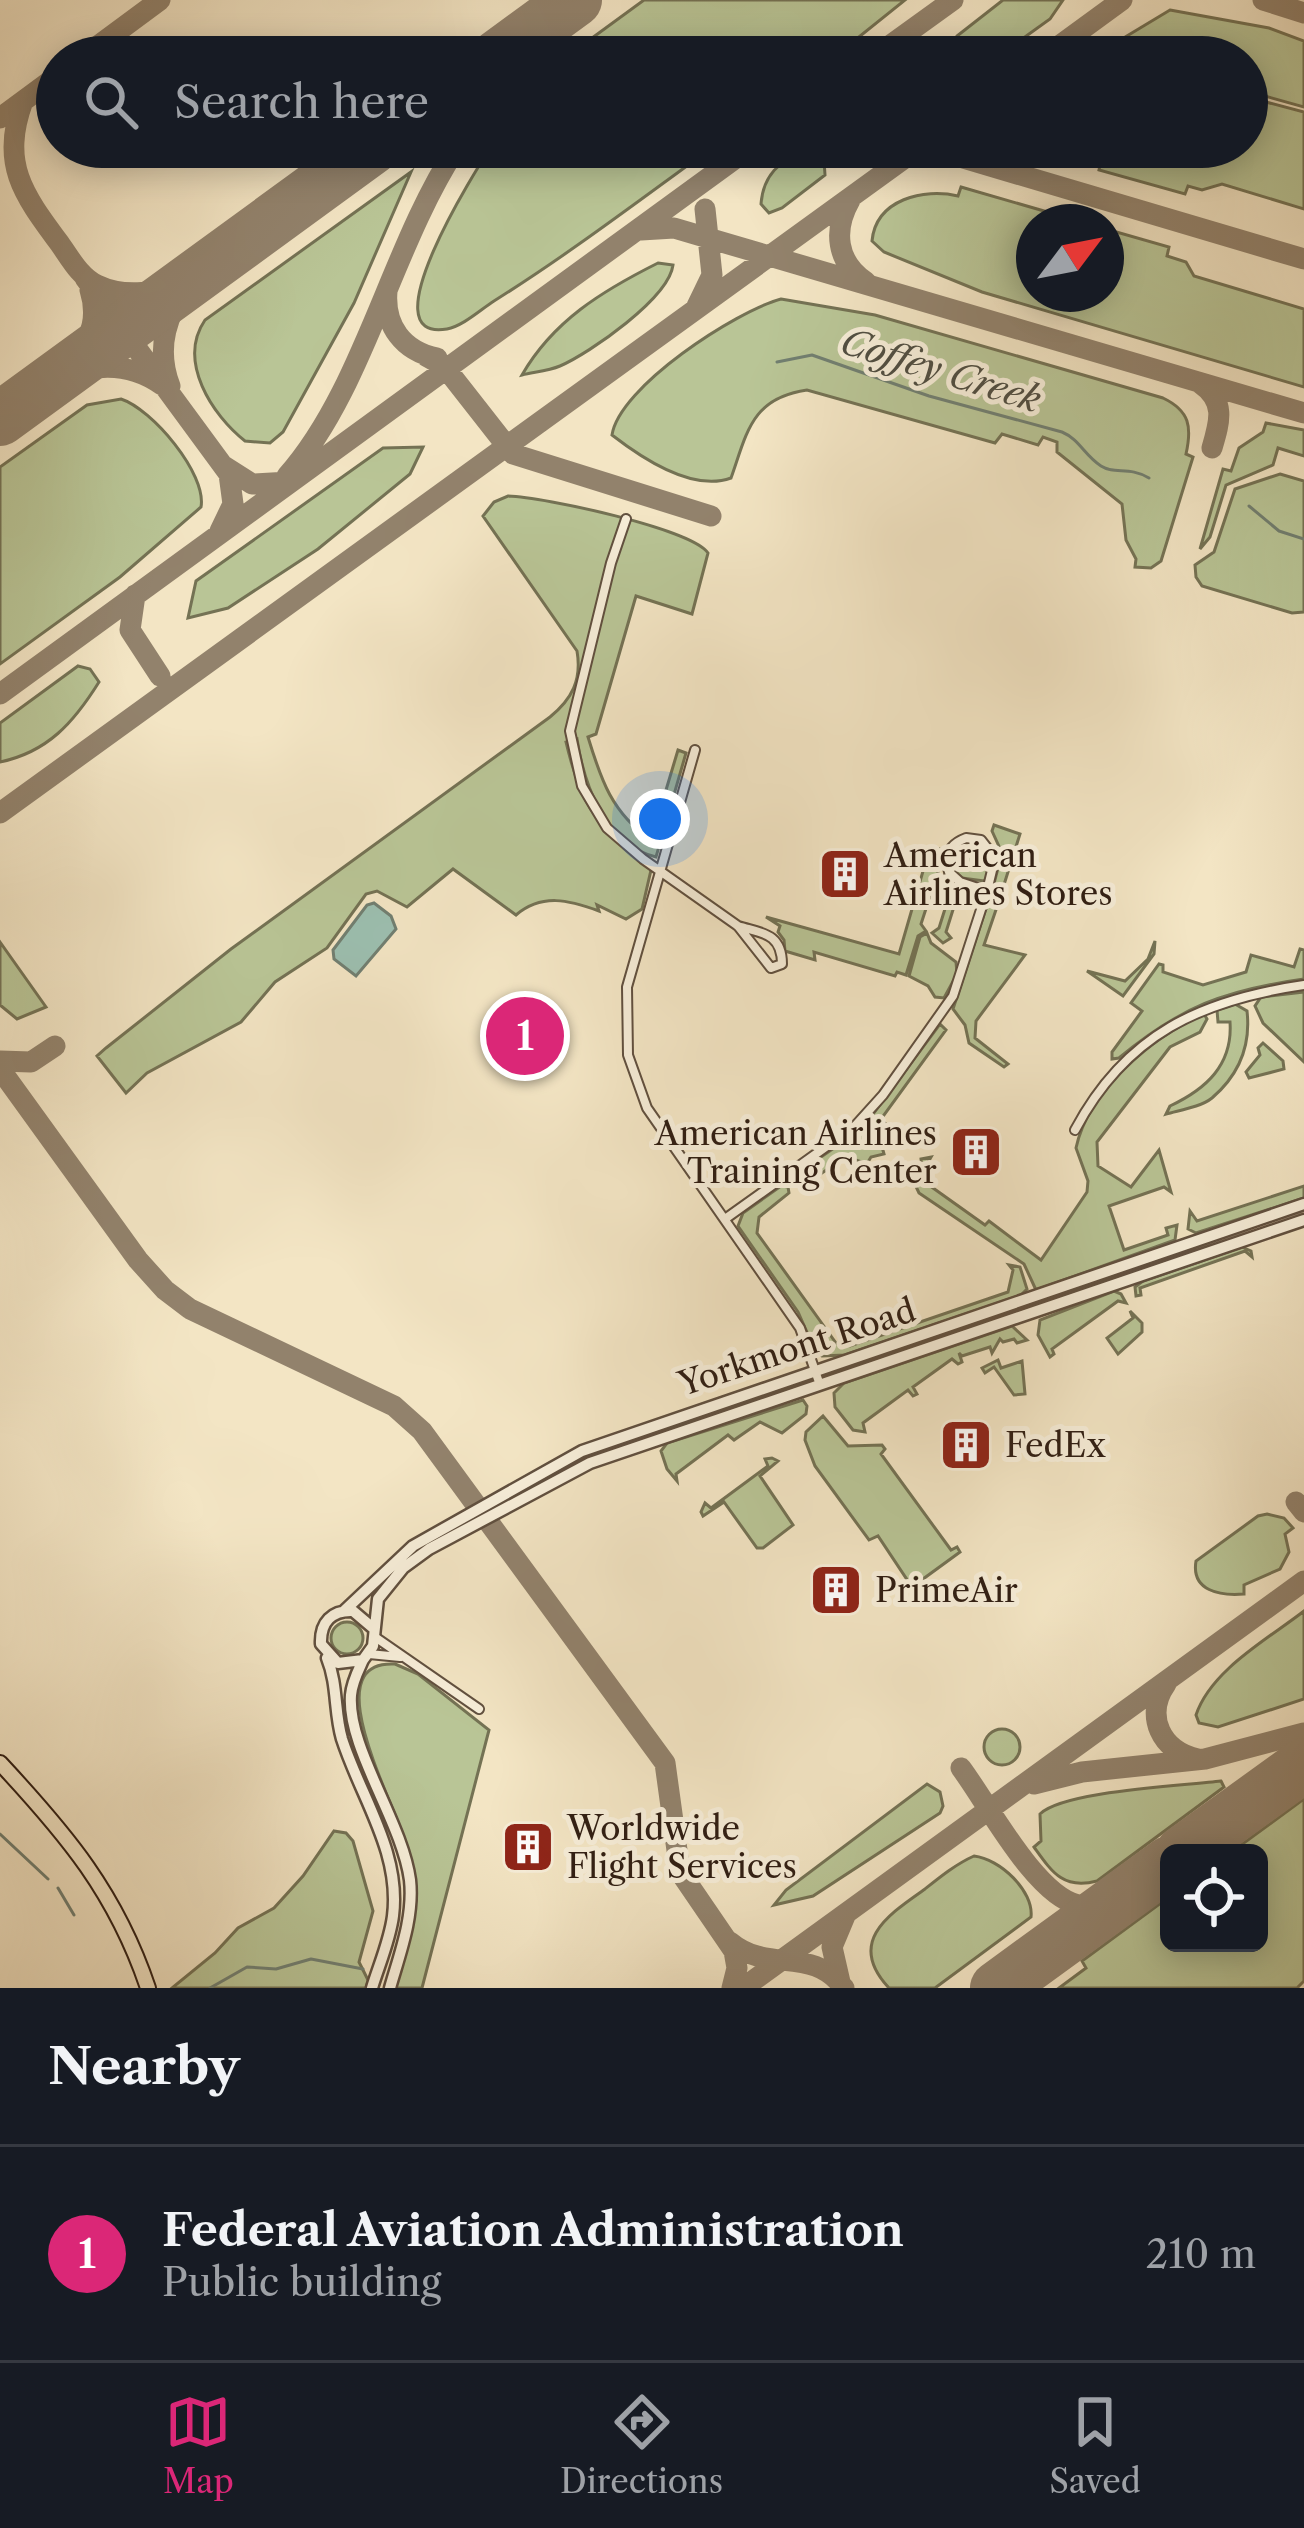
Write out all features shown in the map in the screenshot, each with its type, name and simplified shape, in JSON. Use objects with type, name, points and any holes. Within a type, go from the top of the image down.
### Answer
[{"type":"main road","points":[[0,1763],[90,1866],[122,1920],[148,1988]]},
{"type":"street","points":[[626,519],[610,563],[571,730],[582,786],[597,816],[618,838],[738,926],[771,968],[782,964],[781,948],[768,933],[738,926]]},
{"type":"street","points":[[695,750],[627,987],[628,1055],[647,1108],[800,1328],[820,1385]]},
{"type":"street","points":[[725,1219],[855,1126],[883,1095],[953,996],[996,866],[992,851],[974,838],[958,841],[947,854],[949,872],[960,882],[987,891]]},
{"type":"street","points":[[1075,1130],[1115,1073],[1160,1031],[1234,997],[1304,985]]},
{"type":"street","name":"Yorkmont Road","points":[[324,1652],[323,1626],[328,1618],[344,1611],[413,1546],[583,1451],[1304,1204]]},
{"type":"street","name":"Yorkmont Road","points":[[389,1988],[409,1921],[410,1886],[401,1842],[353,1718],[351,1692],[374,1633],[378,1599],[403,1568],[590,1462],[1304,1220]]},
{"type":"street","points":[[1187,1244],[1192,1258]]},
{"type":"street","points":[[1115,1269],[1122,1283]]},
{"type":"street","points":[[1034,1297],[1038,1311]]},
{"type":"street","points":[[344,1611],[362,1615],[374,1633],[402,1657],[479,1709]]},
{"type":"street","points":[[324,1652],[338,1663],[402,1657]]},
{"type":"street","points":[[324,1652],[335,1680],[342,1739],[385,1845],[393,1882],[393,1921],[372,1988]]},
{"type":"shaded area","points":[[644,0],[905,0],[860,36],[595,36]]},
{"type":"shaded area","points":[[1003,0],[1063,0],[1050,19],[1026,36],[957,36]]},
{"type":"shaded area","points":[[1170,10],[1269,28],[1304,41],[1304,107],[1268,97],[1268,36],[1127,36]]},
{"type":"shaded area","points":[[1268,103],[1304,112],[1304,209],[1222,184],[1202,190],[1188,186],[1185,194],[1099,170],[1268,168]]},
{"type":"shaded area","points":[[478,168],[684,168],[465,321],[447,329],[425,326],[418,309],[422,283]]},
{"type":"shaded area","points":[[777,168],[825,168],[825,175],[769,213],[761,204]]},
{"type":"shaded area","points":[[411,172],[354,303],[283,432],[270,443],[245,441],[221,417],[202,386],[195,353],[205,320]]},
{"type":"shaded area","points":[[961,187],[1020,204],[1016,204],[1016,302],[884,252],[872,241],[875,227],[892,206],[917,196],[958,196]]},
{"type":"shaded area","points":[[1124,234],[1169,247],[1167,256],[1186,262],[1194,276],[1304,309],[1304,387],[1050,312],[1124,312]]},
{"type":"shaded area","points":[[658,263],[673,265],[668,278],[626,323],[560,366],[522,375],[548,339],[581,309]]},
{"type":"shaded area","points":[[781,299],[875,315],[1172,403],[1187,421],[1186,454],[1193,457],[1161,561],[1151,568],[1135,567],[1122,504],[1057,452],[1057,442],[1043,437],[1038,445],[1002,434],[995,443],[807,390],[788,394],[763,409],[747,432],[731,478],[701,481],[685,477],[653,463],[612,435],[619,416],[657,374],[710,335]]},
{"type":"shaded area","points":[[121,399],[147,415],[175,444],[195,478],[201,507],[120,577],[0,664],[0,467],[87,405]]},
{"type":"shaded area","points":[[1266,423],[1304,430],[1304,456],[1278,448],[1273,465],[1226,485],[1210,537],[1200,549],[1223,469],[1231,471],[1239,448],[1263,432]]},
{"type":"shaded area","points":[[423,447],[410,474],[318,549],[228,608],[188,618],[196,581],[383,448]]},
{"type":"shaded area","points":[[1280,474],[1304,481],[1304,612],[1292,613],[1202,586],[1196,577],[1195,565],[1214,552],[1235,489]]},
{"type":"shaded area","points":[[508,496],[647,525],[708,553],[692,614],[636,596],[596,734],[588,737],[610,795],[651,840],[678,750],[686,753],[656,857],[623,840],[610,826],[585,775],[577,739],[566,742],[579,787],[595,816],[651,870],[642,909],[626,919],[597,905],[599,911],[546,901],[516,915],[453,869],[407,907],[377,891],[366,894],[327,948],[275,982],[241,1022],[147,1073],[126,1093],[97,1056],[231,949],[550,717],[570,696],[578,671],[577,651],[483,516],[494,502]]},
{"type":"shaded area","points":[[78,666],[90,669],[99,682],[80,710],[46,743],[0,762],[0,723]]},
{"type":"shaded area","points":[[994,825],[1020,834],[1002,891],[992,891],[1002,853]]},
{"type":"shaded area","points":[[965,842],[977,842],[992,860],[984,881],[962,878],[952,869],[951,854]]},
{"type":"shaded area","points":[[930,847],[940,849],[940,883],[934,884],[921,924],[926,931],[918,936],[906,975],[897,972],[895,976],[814,952],[815,960],[785,951],[780,926],[766,917],[899,954]]},
{"type":"shaded area","points":[[949,885],[964,893],[957,897],[946,932],[951,938],[943,943],[932,933],[939,928],[950,893],[944,890]]},
{"type":"shaded area","points":[[991,893],[1000,898],[984,945],[1025,955],[976,1021],[975,1038],[1008,1064],[1004,1067],[969,1043],[965,1025],[953,1009]]},
{"type":"shaded area","points":[[374,903],[391,916],[396,929],[356,976],[334,959],[333,950],[367,905]]},
{"type":"shaded area","points":[[927,933],[931,943],[956,962],[957,974],[944,998],[935,997],[928,986],[909,976],[920,937]]},
{"type":"shaded area","points":[[1155,941],[1154,954],[1123,996],[1087,971],[1125,981],[1148,959]]},
{"type":"shaded area","points":[[0,942],[46,1007],[17,1019],[0,1005]]},
{"type":"shaded area","points":[[1300,949],[1304,950],[1304,979],[1205,1003],[1112,1059],[1112,1052],[1142,1011],[1131,1003],[1159,964],[1163,972],[1203,985],[1246,972],[1251,955],[1294,967]]},
{"type":"shaded area","points":[[1304,992],[1304,1062],[1263,1023],[1255,1006],[1261,997]]},
{"type":"shaded area","points":[[1235,1004],[1247,1011],[1248,1024],[1236,1069],[1207,1101],[1166,1114],[1170,1106],[1206,1083],[1222,1063],[1230,1022],[1218,1022],[1217,1010]]},
{"type":"shaded area","points":[[1204,1014],[1207,1019],[1200,1032],[1170,1047],[1097,1142],[1098,1166],[1131,1187],[1159,1150],[1171,1192],[1164,1187],[1109,1206],[1124,1250],[1168,1235],[1166,1228],[1177,1225],[1175,1240],[1036,1290],[1024,1264],[919,1193],[912,1178],[922,1169],[921,1159],[931,1157],[919,1178],[1041,1260],[1087,1192],[1088,1181],[1076,1148],[1094,1106],[1144,1051]]},
{"type":"shaded area","points":[[940,1024],[946,1030],[881,1119],[886,1124],[875,1126],[873,1114]]},
{"type":"shaded area","points":[[1263,1043],[1283,1061],[1284,1069],[1249,1078],[1246,1072]]},
{"type":"shaded area","points":[[859,1131],[881,1143],[884,1154],[868,1162],[888,1181],[847,1157],[803,1185],[796,1184],[796,1174]]},
{"type":"shaded area","points":[[781,1186],[788,1187],[789,1193],[759,1217],[757,1233],[836,1343],[850,1346],[1008,1292],[1013,1270],[1009,1265],[1020,1267],[1027,1289],[845,1355],[822,1356],[798,1312],[738,1226],[743,1213]]},
{"type":"shaded area","points":[[1304,1186],[1304,1198],[1196,1233],[1188,1229],[1190,1211],[1197,1221]]},
{"type":"shaded area","points":[[1242,1247],[1252,1257],[1245,1251],[1140,1288],[1141,1295],[1136,1296],[1135,1287],[1143,1281]]},
{"type":"shaded area","points":[[1114,1291],[1126,1303],[1118,1301],[1052,1349],[1050,1357],[1038,1335],[1040,1320]]},
{"type":"shaded area","points":[[1130,1311],[1142,1323],[1142,1332],[1118,1354],[1107,1338],[1133,1318]]},
{"type":"shaded area","points":[[979,1320],[981,1325],[827,1375],[833,1370]]},
{"type":"shaded area","points":[[1012,1326],[1027,1340],[1000,1339],[992,1353],[990,1347],[959,1353],[962,1362],[952,1359],[913,1387],[917,1394],[908,1390],[863,1423],[865,1432],[853,1430],[835,1407],[834,1393],[844,1383]]},
{"type":"shaded area","points":[[998,1360],[1001,1368],[1022,1361],[1025,1394],[1014,1395],[994,1367],[985,1373],[982,1368]]},
{"type":"shaded area","points":[[803,1400],[806,1414],[782,1433],[760,1422],[734,1440],[728,1435],[676,1474],[677,1481],[667,1469],[661,1451],[667,1443]]},
{"type":"shaded area","points":[[823,1416],[848,1446],[882,1445],[881,1454],[951,1550],[957,1547],[960,1552],[912,1587],[878,1536],[869,1540],[815,1466],[806,1432]]},
{"type":"shaded area","points":[[765,1459],[778,1461],[760,1476],[793,1525],[757,1548],[724,1502],[703,1516],[701,1512],[705,1503],[711,1508],[768,1466]]},
{"type":"shaded area","points":[[1267,1514],[1284,1518],[1293,1528],[1285,1534],[1289,1552],[1280,1569],[1244,1585],[1244,1594],[1209,1590],[1198,1579],[1196,1561]]},
{"type":"shaded area","points":[[1304,1611],[1304,1699],[1218,1727],[1199,1723],[1196,1715],[1203,1699],[1227,1670]]},
{"type":"shaded area","points":[[347,1622],[359,1626],[363,1638],[359,1650],[347,1654],[335,1650],[331,1638],[335,1626]]},
{"type":"shaded area","points":[[395,1664],[418,1674],[489,1730],[422,1988],[395,1988],[409,1924],[410,1858],[360,1714],[360,1687],[371,1669]]},
{"type":"shaded area","points":[[1002,1729],[1014,1735],[1020,1747],[1014,1759],[1002,1765],[990,1759],[984,1747],[990,1735]]},
{"type":"shaded area","points":[[1221,1781],[1224,1787],[1097,1881],[1067,1881],[1034,1847],[1041,1841],[1040,1814],[1053,1806],[1098,1795]]},
{"type":"shaded area","points":[[927,1784],[940,1792],[940,1813],[813,1896],[774,1905],[786,1890]]},
{"type":"shaded area","points":[[1304,1799],[1304,1981],[1297,1988],[1059,1988],[1086,1968],[1082,1961],[1160,1904],[1160,1952],[1268,1952],[1268,1844],[1242,1844]]},
{"type":"shaded area","points":[[334,1831],[346,1833],[353,1841],[373,1911],[359,1962],[368,1980],[366,1988],[172,1988],[238,1928],[274,1908]]},
{"type":"shaded area","points":[[974,1856],[994,1863],[1013,1878],[1027,1897],[1031,1917],[935,1988],[889,1988],[871,1957],[877,1931],[898,1909]]},
{"type":"waterway","name":"Coffey Creek","points":[[777,362],[812,355],[929,396],[1062,432],[1101,466],[1149,478]]},
{"type":"waterway","name":"Coffey Creek","points":[[1249,506],[1279,531],[1304,539]]},
{"type":"waterway","points":[[0,1834],[48,1879]]},
{"type":"waterway","points":[[58,1888],[74,1915]]},
{"type":"waterway","points":[[210,1988],[247,1967],[276,1969],[311,1959],[363,1969]]},
{"type":"taxiway","points":[[111,36],[160,0]]},
{"type":"taxiway","points":[[545,36],[582,0]]},
{"type":"taxiway","points":[[903,36],[953,0]]},
{"type":"taxiway","points":[[1073,36],[1122,0]]},
{"type":"taxiway","points":[[1263,0],[1304,13]]},
{"type":"taxiway","points":[[0,118],[36,91]]},
{"type":"taxiway","points":[[23,101],[14,143],[19,177],[35,209],[80,272],[91,282],[119,292],[154,291],[188,282]]},
{"type":"taxiway","points":[[287,476],[337,402],[413,228],[445,168]]},
{"type":"taxiway","points":[[0,694],[722,168]]},
{"type":"taxiway","points":[[0,813],[891,168]]},
{"type":"taxiway","points":[[997,168],[1304,259]]},
{"type":"taxiway","points":[[850,200],[841,223],[840,245],[848,265],[866,282]]},
{"type":"taxiway","points":[[697,306],[712,275],[705,209]]},
{"type":"taxiway","points":[[641,230],[674,228],[1304,413]]},
{"type":"taxiway","points":[[85,278],[229,474],[233,504],[220,531]]},
{"type":"taxiway","points":[[170,386],[164,358],[166,331],[190,281]]},
{"type":"taxiway","points":[[56,376],[88,338],[94,316],[90,290]]},
{"type":"taxiway","points":[[387,291],[389,315],[398,335],[414,350],[437,358]]},
{"type":"taxiway","points":[[426,356],[444,366],[513,454],[711,516]]},
{"type":"taxiway","points":[[51,381],[108,367],[135,371],[162,385]]},
{"type":"taxiway","points":[[1200,383],[1217,404],[1219,420],[1212,448]]},
{"type":"taxiway","points":[[224,466],[252,484],[289,482]]},
{"type":"taxiway","points":[[135,595],[130,630],[160,676]]},
{"type":"taxiway","points":[[0,1061],[31,1062],[55,1046]]},
{"type":"taxiway","points":[[0,1069],[138,1260],[165,1290],[190,1309],[394,1406],[422,1431],[665,1763],[680,1872],[734,1951],[737,1968],[732,1988]]},
{"type":"taxiway","points":[[1296,1502],[1304,1512]]},
{"type":"taxiway","points":[[743,1988],[1304,1581]]},
{"type":"taxiway","points":[[1166,1684],[1157,1708],[1160,1730],[1174,1749],[1198,1759]]},
{"type":"taxiway","points":[[1034,1784],[1082,1772],[1205,1759],[1304,1733]]},
{"type":"taxiway","points":[[961,1768],[1029,1867],[1062,1898],[1090,1906],[1124,1896]]},
{"type":"taxiway","points":[[840,1982],[832,1947],[845,1916]]},
{"type":"taxiway","points":[[730,1942],[759,1957],[818,1967],[844,1988]]},
{"type":"runway","points":[[526,36],[575,0]]},
{"type":"runway","points":[[0,419],[344,168]]},
{"type":"runway","points":[[1194,1844],[1304,1765]]},
{"type":"runway","points":[[997,1988],[1160,1870]]},
{"type":"place","name":"American Airlines Stores","points":[[845,874]]},
{"type":"place","name":"Federal Aviation Administration","points":[[525,1036]]},
{"type":"place","name":"American Airlines Training Center","points":[[976,1152]]},
{"type":"place","name":"FedEx","points":[[966,1445]]},
{"type":"place","name":"PrimeAir","points":[[836,1590]]},
{"type":"place","name":"Worldwide Flight Services","points":[[528,1847]]}]
